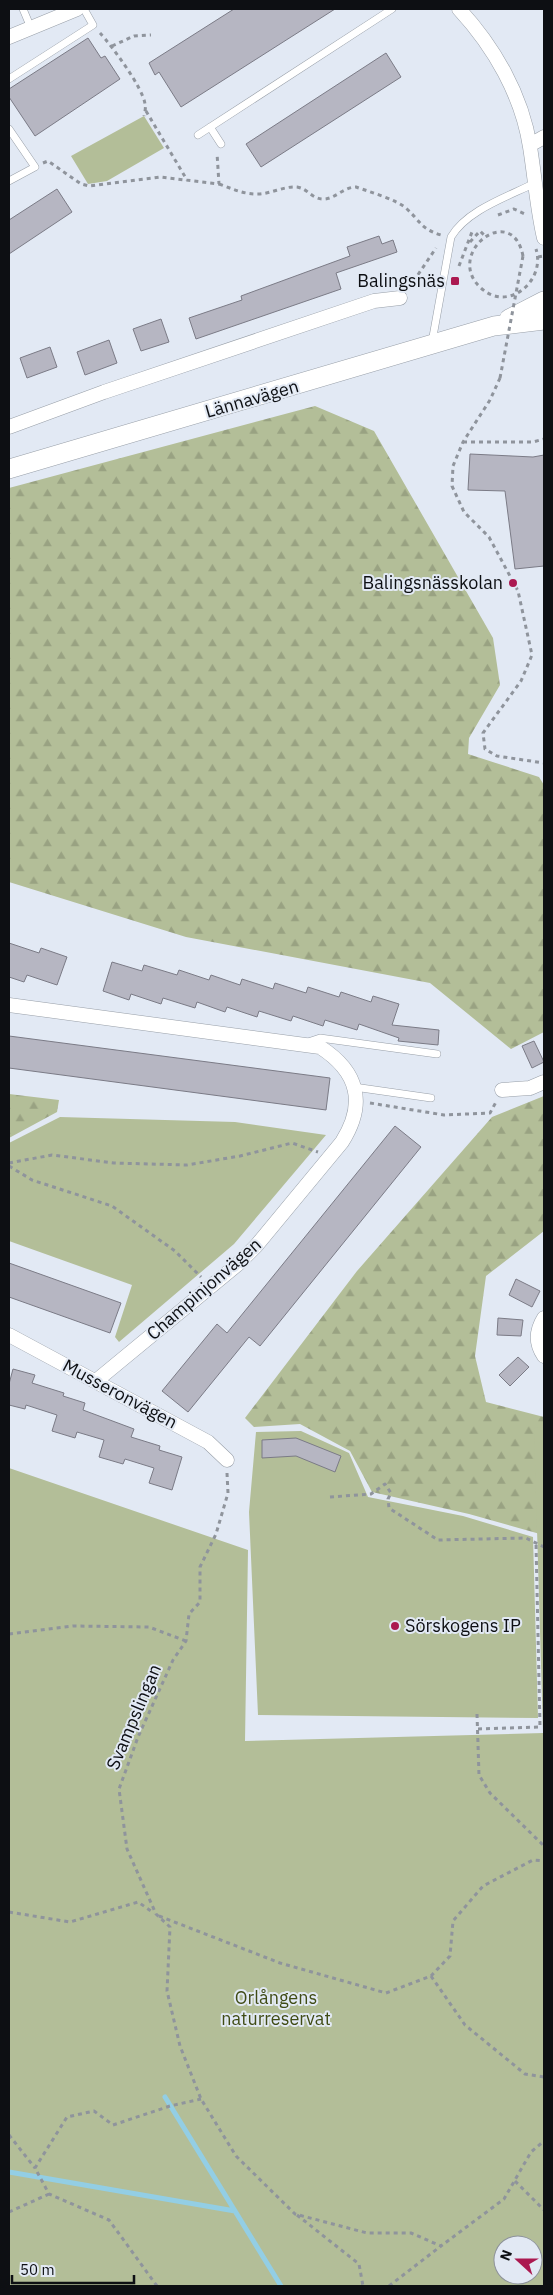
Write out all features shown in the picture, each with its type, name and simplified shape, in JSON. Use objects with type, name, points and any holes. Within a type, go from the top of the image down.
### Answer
[{"type":"main road","name":"Lännavägen","points":[[9,470],[494,326],[544,301]]},
{"type":"main road","name":"Lännavägen","points":[[494,326],[544,320]]},
{"type":"street","points":[[9,36],[31,28],[61,12],[77,9]]},
{"type":"street","points":[[459,9],[500,61],[520,110],[530,145],[538,210],[538,239]]},
{"type":"street","points":[[530,145],[544,138]]},
{"type":"street","points":[[535,183],[544,207]]},
{"type":"street","points":[[9,427],[104,392],[374,301],[400,298]]},
{"type":"street","name":"Champinjonvägen","points":[[9,1005],[320,1047],[333,1055],[343,1065],[354,1087],[357,1101],[351,1128],[328,1160],[256,1246],[211,1286],[96,1381]]},
{"type":"street","points":[[502,1090],[530,1088],[544,1082]]},
{"type":"street","points":[[544,1318],[537,1339],[544,1356]]},
{"type":"street","name":"Musseronvägen","points":[[9,1335],[208,1442],[227,1460]]},
{"type":"lane","points":[[23,9],[31,28]]},
{"type":"lane","points":[[9,79],[93,25],[84,9]]},
{"type":"lane","points":[[198,135],[392,9]]},
{"type":"lane","points":[[210,127],[221,144]]},
{"type":"lane","points":[[9,129],[35,167],[9,181]]},
{"type":"lane","points":[[432,345],[451,237],[458,227],[471,216],[535,183]]},
{"type":"lane","points":[[303,1044],[320,1038],[437,1054]]},
{"type":"lane","points":[[354,1087],[431,1098]]},
{"type":"path","points":[[93,25],[112,46],[141,94],[145,109],[188,181]]},
{"type":"path","points":[[112,46],[134,36],[151,34]]},
{"type":"path","points":[[144,116],[145,109]]},
{"type":"path","points":[[219,184],[217,150],[221,144]]},
{"type":"path","points":[[35,167],[48,161],[81,184],[90,186],[160,177],[219,184],[246,194],[260,194],[296,187],[304,189],[315,198],[327,199],[349,187],[356,187],[407,208],[419,224],[430,232],[451,237]]},
{"type":"path","points":[[490,218],[514,209],[524,214],[527,223]]},
{"type":"path","points":[[400,298],[438,245],[474,224],[459,266]]},
{"type":"path","points":[[467,247],[480,231],[485,236]]},
{"type":"path","points":[[538,239],[538,257],[534,278],[525,290],[512,295],[499,296],[480,287],[471,270],[470,262],[475,248],[485,236],[498,231],[512,236],[522,247],[523,256],[500,378],[490,400],[463,442],[453,466],[452,486],[464,512],[489,537],[518,591],[532,655],[521,681],[483,733],[484,749],[497,756],[544,763]]},
{"type":"path","points":[[538,257],[544,256]]},
{"type":"path","points":[[463,442],[533,442],[544,439]]},
{"type":"path","points":[[9,1165],[52,1155],[114,1163],[187,1165],[240,1156],[292,1143],[304,1145],[328,1160]]},
{"type":"path","points":[[9,1165],[32,1180],[112,1206],[175,1251],[211,1286]]},
{"type":"path","name":"Svampslingan","points":[[227,1460],[228,1493],[216,1534],[200,1567],[200,1602],[189,1614],[186,1641],[169,1669],[138,1737],[119,1789],[127,1849],[156,1914],[170,1927],[167,1991],[180,2046],[201,2099],[236,2156],[295,2214],[367,2233],[411,2233],[441,2246]]},
{"type":"path","points":[[330,1497],[371,1494],[385,1484],[391,1493],[388,1499],[389,1508],[438,1540],[526,1538],[544,1547]]},
{"type":"path","points":[[478,1729],[540,1727],[536,1543]]},
{"type":"path","points":[[9,1634],[73,1626],[149,1627],[186,1641]]},
{"type":"path","points":[[477,1714],[479,1775],[490,1793],[544,1846]]},
{"type":"path","points":[[9,1912],[70,1922],[138,1902],[156,1914],[280,1963],[386,1993],[432,1976],[450,1956],[453,1922],[483,1886],[533,1860],[544,1861]]},
{"type":"path","points":[[432,1976],[465,2025],[526,2074],[544,2077]]},
{"type":"path","points":[[36,2169],[67,2117],[94,2111],[113,2125],[170,2106],[201,2099]]},
{"type":"path","points":[[9,2134],[36,2169],[49,2194],[109,2220],[157,2286]]},
{"type":"path","points":[[389,2286],[504,2199],[530,2152],[544,2141]]},
{"type":"path","points":[[515,2182],[544,2210]]},
{"type":"path","points":[[9,2212],[49,2194]]},
{"type":"path","points":[[295,2214],[359,2264],[363,2286]]},
{"type":"green space","points":[[144,116],[164,148],[107,181],[88,184],[71,156]]},
{"type":"green space","points":[[315,406],[374,431],[493,638],[500,685],[469,738],[468,754],[539,777],[544,785],[544,1032],[511,1049],[430,983],[186,937],[9,882],[9,488]]},
{"type":"green space","points":[[9,1094],[59,1100],[57,1112],[9,1138]]},
{"type":"green space","points":[[544,1096],[544,1231],[486,1276],[475,1356],[486,1402],[544,1417],[544,1636],[540,1534],[469,1514],[372,1492],[350,1451],[300,1424],[254,1427],[245,1418],[357,1271],[492,1117]]},
{"type":"green space","points":[[60,1117],[235,1122],[326,1135],[234,1244],[119,1342],[115,1337],[132,1285],[9,1241],[9,1143]]},
{"type":"green space","name":"Orlångens naturreservat","points":[[534,1427],[544,1428],[544,2286],[9,2286],[9,1468],[248,1550],[245,1741],[543,1733]]},
{"type":"green space","name":"Sörskogens IP","points":[[301,1431],[349,1453],[368,1497],[463,1516],[533,1537],[538,1718],[258,1715],[249,1512],[256,1432]]},
{"type":"building","points":[[234,9],[335,9],[181,107],[159,72],[155,75],[149,63]]},
{"type":"building","points":[[88,38],[101,58],[105,56],[120,79],[35,136],[9,97],[9,89]]},
{"type":"building","points":[[386,53],[401,77],[261,167],[246,144]]},
{"type":"building","points":[[57,189],[72,212],[9,254],[9,220]]},
{"type":"building","points":[[379,236],[382,244],[393,240],[397,252],[336,273],[341,289],[196,339],[189,318],[242,300],[241,296],[350,256],[347,247]]},
{"type":"building","points":[[161,319],[169,342],[141,351],[133,329]]},
{"type":"building","points":[[109,340],[117,363],[85,375],[77,352]]},
{"type":"building","points":[[50,347],[57,367],[27,378],[20,358]]},
{"type":"building","points":[[470,454],[533,457],[544,455],[544,566],[515,569],[505,491],[468,490]]},
{"type":"building","points":[[9,943],[39,953],[41,948],[67,957],[57,985],[27,975],[24,982],[9,977]]},
{"type":"building","points":[[112,962],[142,971],[144,965],[177,975],[179,970],[209,980],[211,975],[240,985],[242,979],[273,989],[275,983],[306,993],[308,987],[339,997],[341,992],[371,1002],[373,996],[399,1004],[392,1025],[439,1030],[438,1045],[398,1041],[399,1038],[359,1024],[357,1030],[325,1020],[323,1026],[293,1016],[291,1021],[259,1011],[257,1017],[227,1007],[225,1012],[197,1002],[195,1008],[163,998],[161,1004],[131,994],[129,1000],[103,991]]},
{"type":"building","points":[[9,1036],[330,1078],[326,1110],[9,1068]]},
{"type":"building","points":[[534,1041],[544,1062],[532,1068],[522,1046]]},
{"type":"building","points":[[395,1126],[421,1147],[260,1346],[249,1337],[188,1412],[162,1391],[217,1324],[227,1333]]},
{"type":"building","points":[[9,1263],[121,1303],[110,1333],[9,1297]]},
{"type":"building","points":[[516,1279],[540,1291],[532,1307],[509,1295]]},
{"type":"building","points":[[498,1318],[523,1320],[521,1336],[497,1335]]},
{"type":"building","points":[[518,1357],[529,1367],[510,1386],[499,1375]]},
{"type":"building","points":[[13,1369],[35,1375],[32,1383],[64,1393],[63,1396],[85,1403],[83,1410],[134,1429],[131,1437],[160,1446],[159,1450],[182,1457],[172,1490],[149,1483],[154,1468],[125,1459],[123,1464],[99,1457],[104,1440],[77,1432],[75,1438],[52,1431],[57,1415],[26,1405],[25,1409],[9,1405],[9,1384]]},
{"type":"building","points":[[296,1438],[341,1456],[335,1472],[296,1456],[262,1458],[262,1440]]},
{"type":"waterway","points":[[165,2097],[281,2286]]},
{"type":"waterway","points":[[9,2172],[235,2211]]},
{"type":"place","name":"Balingsnäs","points":[[455,281]]},
{"type":"place","name":"Balingsnässkolan","points":[[513,583]]},
{"type":"place","name":"Sörskogens IP","points":[[395,1626]]}]
